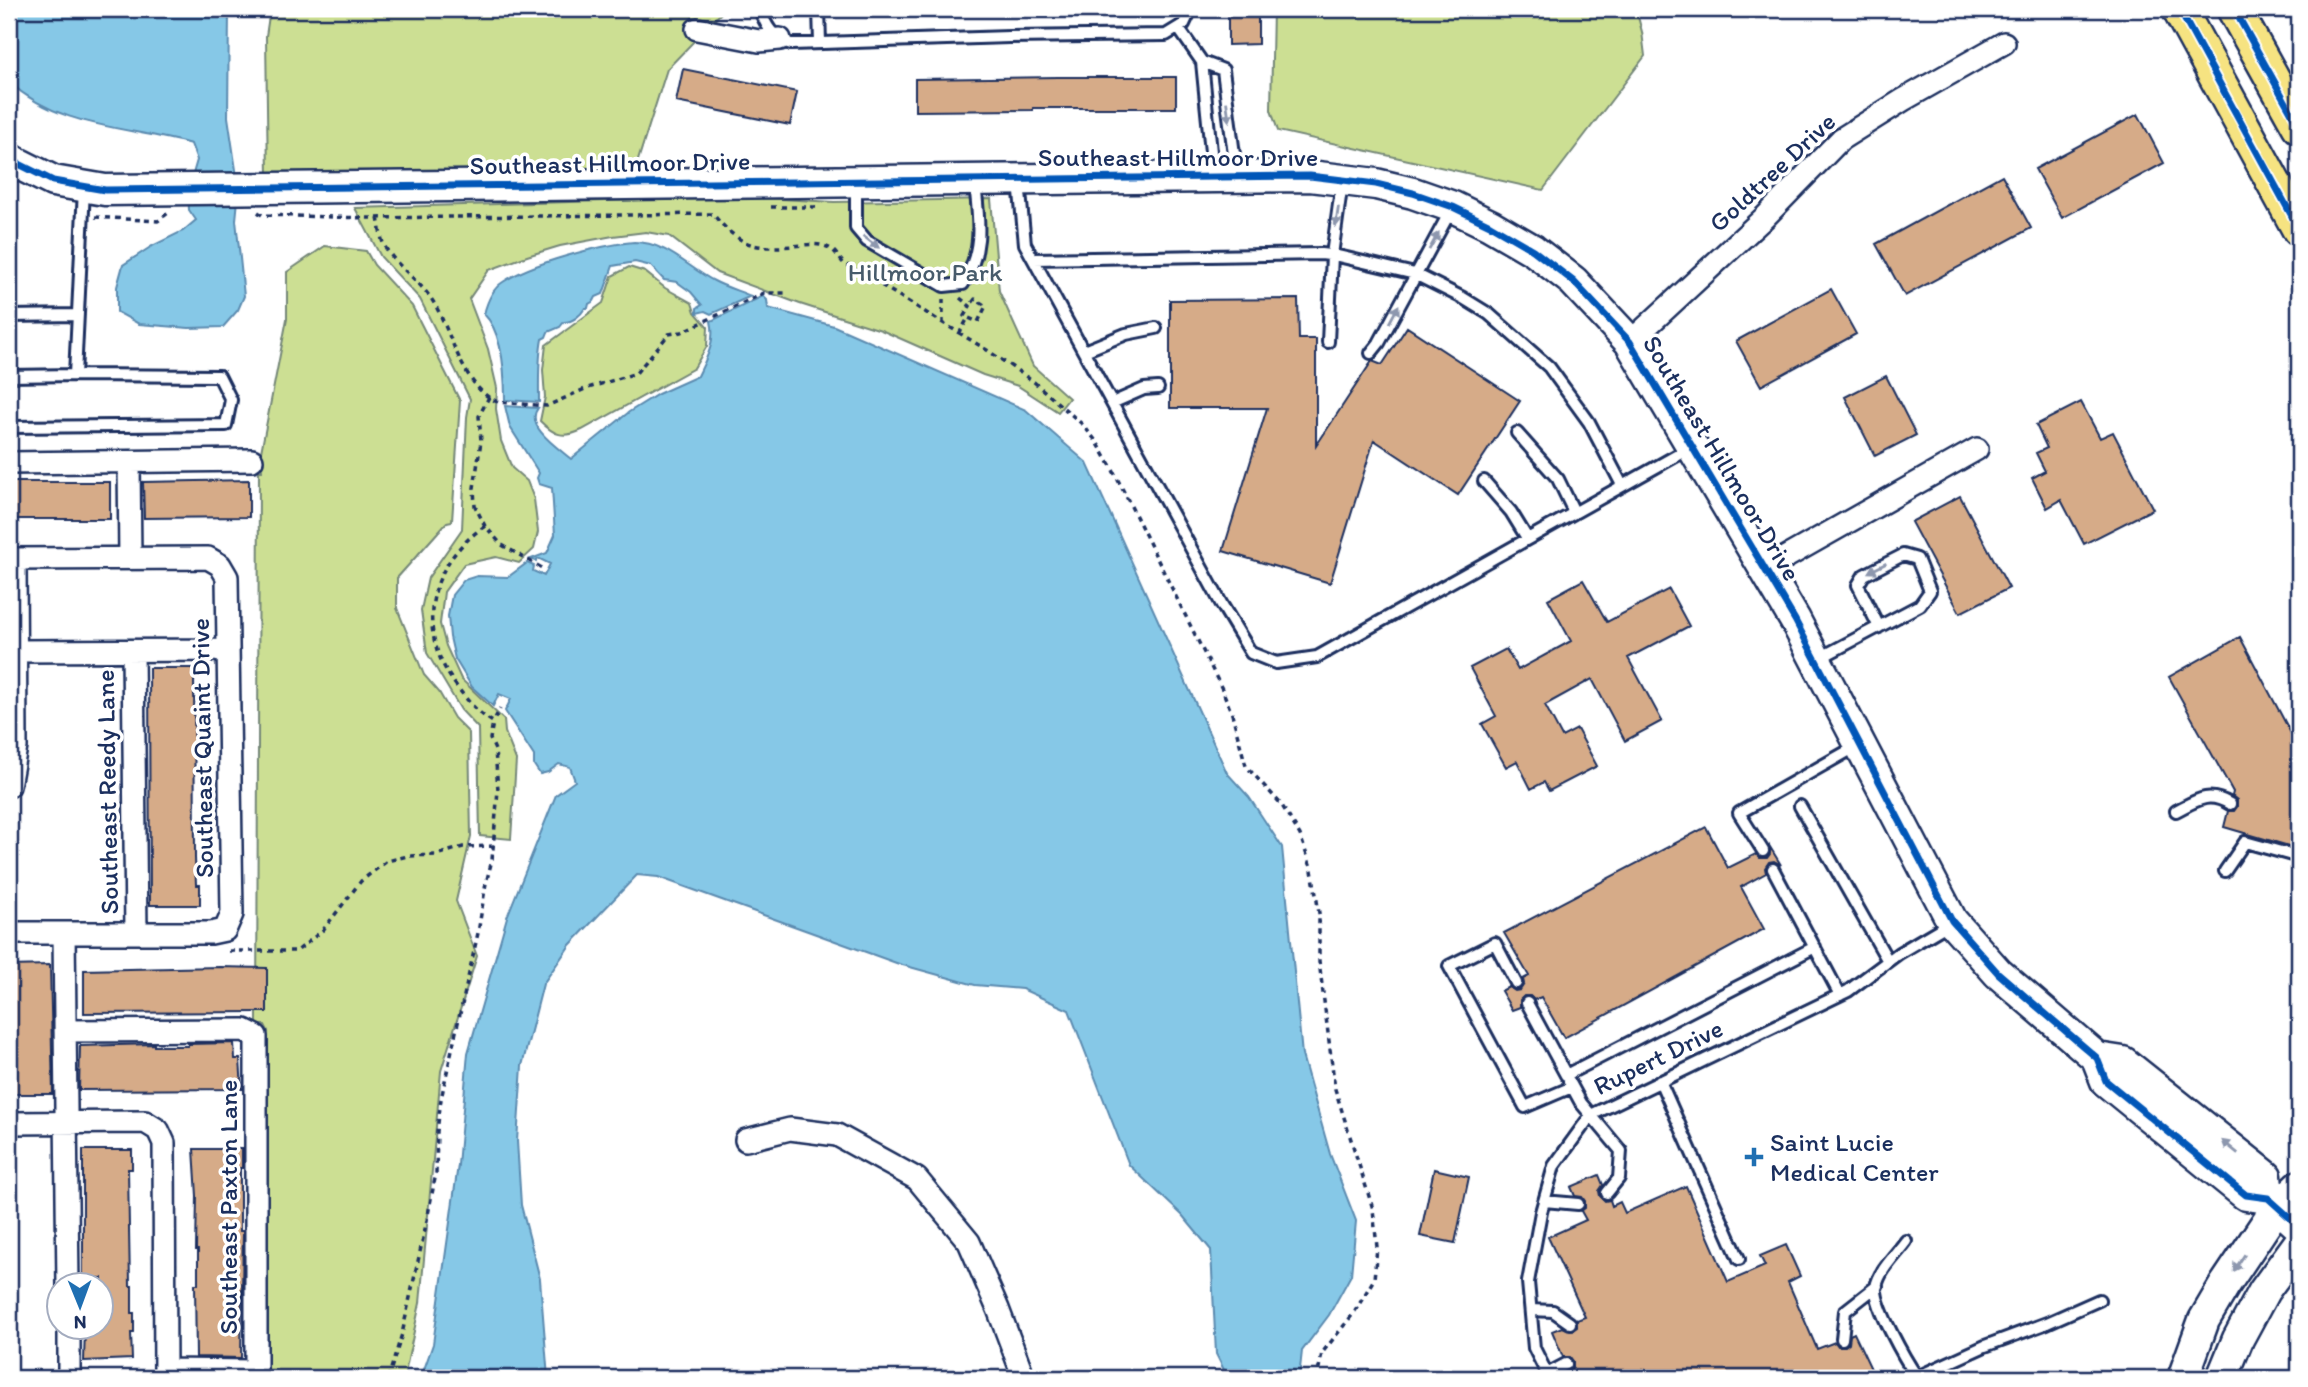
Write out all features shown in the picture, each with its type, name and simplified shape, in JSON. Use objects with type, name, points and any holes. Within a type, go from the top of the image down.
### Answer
[{"type":"main road","points":[[2179,9],[2299,229]]},
{"type":"main road","points":[[2210,9],[2252,40]]},
{"type":"main road","points":[[2234,9],[2299,127]]},
{"type":"street","points":[[697,29],[759,41],[780,39]]},
{"type":"street","name":"Goldtree Drive","points":[[1630,342],[1765,217],[1841,139],[2004,43]]},
{"type":"street","name":"Southeast Hillmoor Drive","points":[[9,159],[53,181],[180,200],[1224,173],[1342,179],[1413,193],[1453,207],[1533,250],[1573,281],[1630,342],[1816,660],[1952,921],[1998,973],[2097,1058],[2123,1062],[2266,1176],[2272,1202],[2299,1226]]},
{"type":"street","points":[[1765,569],[1977,449]]},
{"type":"street","points":[[9,463],[252,460]]},
{"type":"street","points":[[9,786],[16,747],[12,559],[130,558],[129,462]]},
{"type":"street","name":"Southeast Quaint Drive","points":[[130,558],[208,558],[220,565],[228,577],[232,914],[223,941]]},
{"type":"street","points":[[16,651],[229,650]]},
{"type":"street","name":"Southeast Reedy Lane","points":[[133,651],[136,933]]},
{"type":"street","points":[[9,933],[211,933],[223,941]]},
{"type":"street","points":[[64,933],[68,1272]]},
{"type":"street","name":"Southeast Paxton Lane","points":[[65,1031],[244,1030],[256,1036],[256,1374]]},
{"type":"street","points":[[9,1123],[145,1122],[158,1130],[164,1143],[165,1374],[256,1374]]},
{"type":"street","points":[[747,1140],[790,1129],[837,1135],[917,1179],[968,1242],[998,1309],[1024,1378]]},
{"type":"street","points":[[2183,1378],[2204,1320],[2272,1202],[2299,1186]]},
{"type":"street","points":[[2222,1378],[2238,1339],[2264,1291],[2299,1243]]},
{"type":"street","points":[[69,1342],[69,1378]]},
{"type":"lane","points":[[760,9],[769,31],[791,44],[1166,35],[1184,24],[1191,9]]},
{"type":"lane","points":[[820,9],[820,43]]},
{"type":"lane","points":[[1179,29],[1202,62],[1212,162],[1224,173],[1235,162],[1223,70],[1202,62]]},
{"type":"lane","points":[[856,181],[856,228],[867,241],[944,285],[951,285],[963,284],[974,267],[979,229],[975,179]]},
{"type":"lane","points":[[1018,179],[1025,244],[1222,605],[1251,653],[1276,663],[1317,657],[1693,446]]},
{"type":"lane","points":[[1328,341],[1332,255],[1342,179]]},
{"type":"lane","points":[[75,375],[84,186]]},
{"type":"lane","points":[[1371,353],[1453,207]]},
{"type":"lane","points":[[1034,259],[1332,255],[1415,275],[1489,314],[1549,367],[1589,422],[1622,485]]},
{"type":"lane","points":[[9,316],[78,314]]},
{"type":"lane","points":[[1084,351],[1126,334],[1156,328]]},
{"type":"lane","points":[[9,376],[219,376],[231,400],[226,425],[9,427]]},
{"type":"lane","points":[[1112,403],[1144,389],[1158,388]]},
{"type":"lane","points":[[1517,433],[1554,473],[1574,512]]},
{"type":"lane","points":[[1484,481],[1511,512],[1527,538]]},
{"type":"lane","points":[[1816,660],[1920,605],[1930,591],[1917,559],[1903,555],[1864,575],[1858,585],[1879,626]]},
{"type":"lane","points":[[1763,851],[1739,813],[1859,745]]},
{"type":"lane","points":[[2176,811],[2202,797],[2220,798],[2230,804]]},
{"type":"lane","points":[[1800,806],[1888,961]]},
{"type":"lane","points":[[2225,871],[2244,837],[2299,857]]},
{"type":"lane","points":[[1773,869],[1840,995]]},
{"type":"lane","name":"Rupert Drive","points":[[1548,1376],[1534,1348],[1528,1282],[1544,1201],[1554,1166],[1591,1115],[1840,995],[1952,921]]},
{"type":"lane","points":[[1516,983],[1495,943],[1449,966],[1525,1107],[1572,1087]]},
{"type":"lane","points":[[1566,1075],[1815,947]]},
{"type":"lane","points":[[1527,1003],[1572,1087],[1621,1151],[1619,1178],[1606,1193]]},
{"type":"lane","points":[[1660,1081],[1739,1259]]},
{"type":"lane","points":[[1544,1201],[1578,1204]]},
{"type":"lane","points":[[1906,1241],[1881,1274],[1877,1286],[1878,1301],[1914,1377],[2099,1300]]},
{"type":"lane","points":[[1842,1339],[1845,1311],[1877,1286]]},
{"type":"lane","points":[[1531,1310],[1553,1311],[1570,1323]]},
{"type":"lane","points":[[1548,1376],[1566,1364]]},
{"type":"path","points":[[246,199],[262,215],[378,218],[713,214],[731,234],[755,247],[816,244],[832,249],[845,265],[988,350],[1043,389],[1082,424],[1097,442],[1124,491],[1222,689],[1232,714],[1246,766],[1281,804],[1300,835],[1312,870],[1319,913],[1319,961],[1335,1089],[1373,1209],[1377,1247],[1374,1279],[1354,1313],[1322,1353],[1317,1378]]},
{"type":"path","points":[[93,216],[158,221],[180,200]]},
{"type":"path","points":[[378,218],[383,243],[433,302],[462,365],[474,383],[498,402],[547,406],[585,389],[636,373],[669,334],[682,332],[762,295],[789,293]]},
{"type":"path","points":[[951,285],[962,301],[970,306]]},
{"type":"path","points":[[975,299],[986,306],[978,322],[964,316],[970,306],[975,299]]},
{"type":"path","points":[[943,313],[943,324]]},
{"type":"path","points":[[959,334],[968,318]]},
{"type":"path","points":[[489,397],[479,416],[481,441],[474,488],[475,506],[485,526],[510,551],[542,568]]},
{"type":"path","points":[[485,526],[453,557],[435,590],[431,612],[435,642],[449,676],[475,709],[494,720]]},
{"type":"path","points":[[388,1378],[402,1334],[428,1220],[436,1173],[440,1099],[478,933],[494,846],[498,790],[495,750],[490,739],[494,720],[500,709]]},
{"type":"path","points":[[223,941],[297,951],[323,930],[361,881],[387,861],[408,856],[436,855],[463,847],[494,846]]},
{"type":"green space","points":[[270,9],[725,9],[667,69],[634,173],[268,178],[266,36]]},
{"type":"green space","points":[[1273,9],[1636,9],[1645,56],[1543,190],[1278,131],[1271,110]]},
{"type":"green space","name":"Hillmoor Park","points":[[746,197],[834,202],[991,199],[999,291],[1033,366],[1069,398],[1058,412],[1018,386],[983,375],[881,330],[717,273],[669,236],[646,232],[560,246],[489,270],[469,299],[488,349],[497,388],[496,409],[501,441],[512,468],[527,481],[534,499],[538,532],[534,549],[519,563],[496,557],[464,564],[444,592],[440,624],[446,646],[461,679],[504,720],[505,732],[516,760],[511,839],[480,836],[478,728],[461,710],[427,653],[421,610],[428,578],[462,529],[470,399],[420,299],[381,257],[355,208]]},
{"type":"green space","points":[[325,246],[366,251],[374,265],[412,306],[460,401],[452,521],[447,522],[397,578],[397,608],[424,675],[439,692],[454,718],[469,733],[471,836],[456,901],[477,956],[441,1071],[420,1303],[404,1378],[266,1378],[265,1039],[268,1031],[265,1025],[257,1025],[259,471],[262,471],[261,452],[287,319],[287,272]]},
{"type":"green space","points":[[629,267],[645,272],[665,288],[692,303],[695,312],[708,327],[707,346],[694,368],[582,430],[564,435],[554,432],[540,421],[545,397],[543,370],[546,345],[603,303],[612,276]]},
{"type":"water","points":[[9,9],[229,9],[228,117],[239,190],[236,220],[244,296],[238,310],[223,327],[189,328],[139,324],[117,312],[117,287],[123,265],[152,246],[183,231],[196,220],[189,210],[188,191],[197,160],[191,144],[73,118],[50,109],[9,82]]},
{"type":"water","points":[[634,242],[657,246],[714,281],[751,296],[711,314],[705,311],[697,313],[697,308],[702,305],[691,292],[677,282],[664,280],[651,266],[635,262],[613,266],[603,294],[596,297],[576,318],[564,322],[542,339],[539,402],[505,400],[499,342],[484,314],[488,300],[496,288],[515,275],[548,262],[585,251]]},
{"type":"water","points":[[763,296],[767,300],[768,308],[834,326],[1026,410],[1087,463],[1227,773],[1249,797],[1282,847],[1302,1055],[1330,1154],[1356,1221],[1351,1275],[1329,1315],[1302,1351],[1299,1378],[1228,1378],[1216,1354],[1211,1250],[1182,1215],[1129,1165],[1069,1010],[1022,989],[975,985],[899,964],[658,877],[637,875],[570,945],[543,984],[522,1066],[517,1141],[521,1205],[540,1279],[548,1378],[421,1378],[433,1344],[458,1165],[468,1053],[507,917],[556,795],[575,781],[570,767],[559,764],[540,774],[534,765],[534,756],[505,711],[511,699],[499,694],[493,706],[472,687],[455,659],[450,637],[448,616],[452,595],[464,580],[477,576],[508,577],[527,563],[534,566],[533,571],[544,576],[550,564],[538,558],[536,561],[531,559],[547,553],[555,535],[552,488],[539,484],[539,473],[510,427],[505,406],[538,408],[535,422],[539,429],[571,459],[629,412],[658,394],[698,376],[711,343],[711,321]]},
{"type":"building","points":[[1228,9],[1258,9],[1258,44],[1228,45]]},
{"type":"building","points":[[683,69],[797,92],[790,125],[676,102]]},
{"type":"building","points":[[1176,77],[1176,108],[915,111],[915,79]]},
{"type":"building","points":[[2138,114],[2164,163],[2062,218],[2035,169]]},
{"type":"building","points":[[2002,175],[2031,228],[1905,296],[1876,244]]},
{"type":"building","points":[[1831,289],[1856,334],[1761,386],[1736,341]]},
{"type":"building","points":[[1298,299],[1299,339],[1316,339],[1316,446],[1372,361],[1382,365],[1407,327],[1520,401],[1458,495],[1374,440],[1330,583],[1223,551],[1267,408],[1170,408],[1170,300]]},
{"type":"building","points":[[1886,376],[1916,435],[1875,456],[1845,397]]},
{"type":"building","points":[[2081,402],[2100,438],[2113,432],[2153,509],[2084,544],[2061,500],[2047,508],[2032,478],[2045,471],[2036,453],[2047,448],[2036,425]]},
{"type":"building","points":[[249,480],[249,517],[144,518],[143,482]]},
{"type":"building","points":[[9,482],[110,482],[110,519],[9,519]]},
{"type":"building","points":[[1960,496],[2009,588],[1960,613],[1911,522]]},
{"type":"building","points":[[1583,580],[1607,622],[1669,589],[1689,626],[1628,658],[1662,721],[1625,741],[1592,679],[1545,705],[1562,737],[1577,729],[1597,766],[1549,791],[1544,782],[1531,789],[1517,761],[1506,767],[1482,724],[1496,716],[1470,668],[1506,649],[1518,670],[1571,641],[1548,599]]},
{"type":"building","points":[[2240,637],[2294,739],[2299,737],[2299,849],[2224,827],[2228,811],[2234,811],[2237,800],[2232,796],[2233,792],[2169,677]]},
{"type":"building","points":[[149,668],[194,668],[195,858],[196,885],[200,885],[200,905],[150,905]]},
{"type":"building","points":[[1706,827],[1728,868],[1756,854],[1760,858],[1767,858],[1770,847],[1781,865],[1774,861],[1769,862],[1765,868],[1766,873],[1741,887],[1764,929],[1564,1038],[1541,997],[1534,1000],[1530,996],[1524,996],[1520,1000],[1520,1007],[1512,1010],[1501,991],[1509,987],[1515,991],[1520,990],[1524,984],[1523,979],[1529,976],[1504,933]]},
{"type":"building","points":[[50,965],[53,1094],[9,1094],[9,966]]},
{"type":"building","points":[[267,968],[267,1012],[84,1013],[84,970]]},
{"type":"building","points":[[234,1043],[235,1059],[240,1059],[242,1089],[79,1090],[80,1046],[188,1046]]},
{"type":"building","points":[[194,1149],[242,1149],[241,1358],[196,1357],[195,1284],[198,1284],[198,1250]]},
{"type":"building","points":[[83,1150],[132,1150],[132,1169],[128,1169],[130,1286],[134,1313],[134,1333],[131,1333],[132,1359],[84,1361],[85,1342],[116,1342],[116,1272],[83,1272]]},
{"type":"building","points":[[1434,1169],[1469,1177],[1455,1243],[1420,1236]]},
{"type":"building","points":[[1599,1175],[1603,1185],[1599,1191],[1600,1196],[1605,1201],[1610,1200],[1612,1206],[1620,1202],[1625,1213],[1686,1186],[1728,1282],[1765,1266],[1760,1256],[1786,1245],[1800,1276],[1788,1282],[1817,1349],[1835,1342],[1838,1346],[1845,1346],[1849,1343],[1850,1335],[1854,1333],[1872,1371],[1866,1374],[1857,1369],[1851,1373],[1850,1378],[1572,1378],[1569,1371],[1573,1368],[1573,1361],[1570,1357],[1563,1357],[1552,1331],[1562,1327],[1573,1330],[1577,1327],[1577,1320],[1585,1317],[1548,1237],[1586,1220],[1581,1211],[1585,1208],[1585,1201],[1582,1197],[1575,1196],[1571,1187]]},
{"type":"cycle path","points":[[2179,9],[2299,229]]},
{"type":"cycle path","points":[[2234,9],[2299,126]]},
{"type":"cycle path","points":[[9,159],[53,181],[105,190],[1310,176],[1376,184],[1453,207],[1533,250],[1573,281],[1630,342],[1795,620],[1952,921],[1998,973],[2097,1058],[2106,1081],[2246,1195],[2268,1198],[2299,1226]]},
{"type":"place","name":"Saint Lucie Medical Center","points":[[1754,1157]]}]
